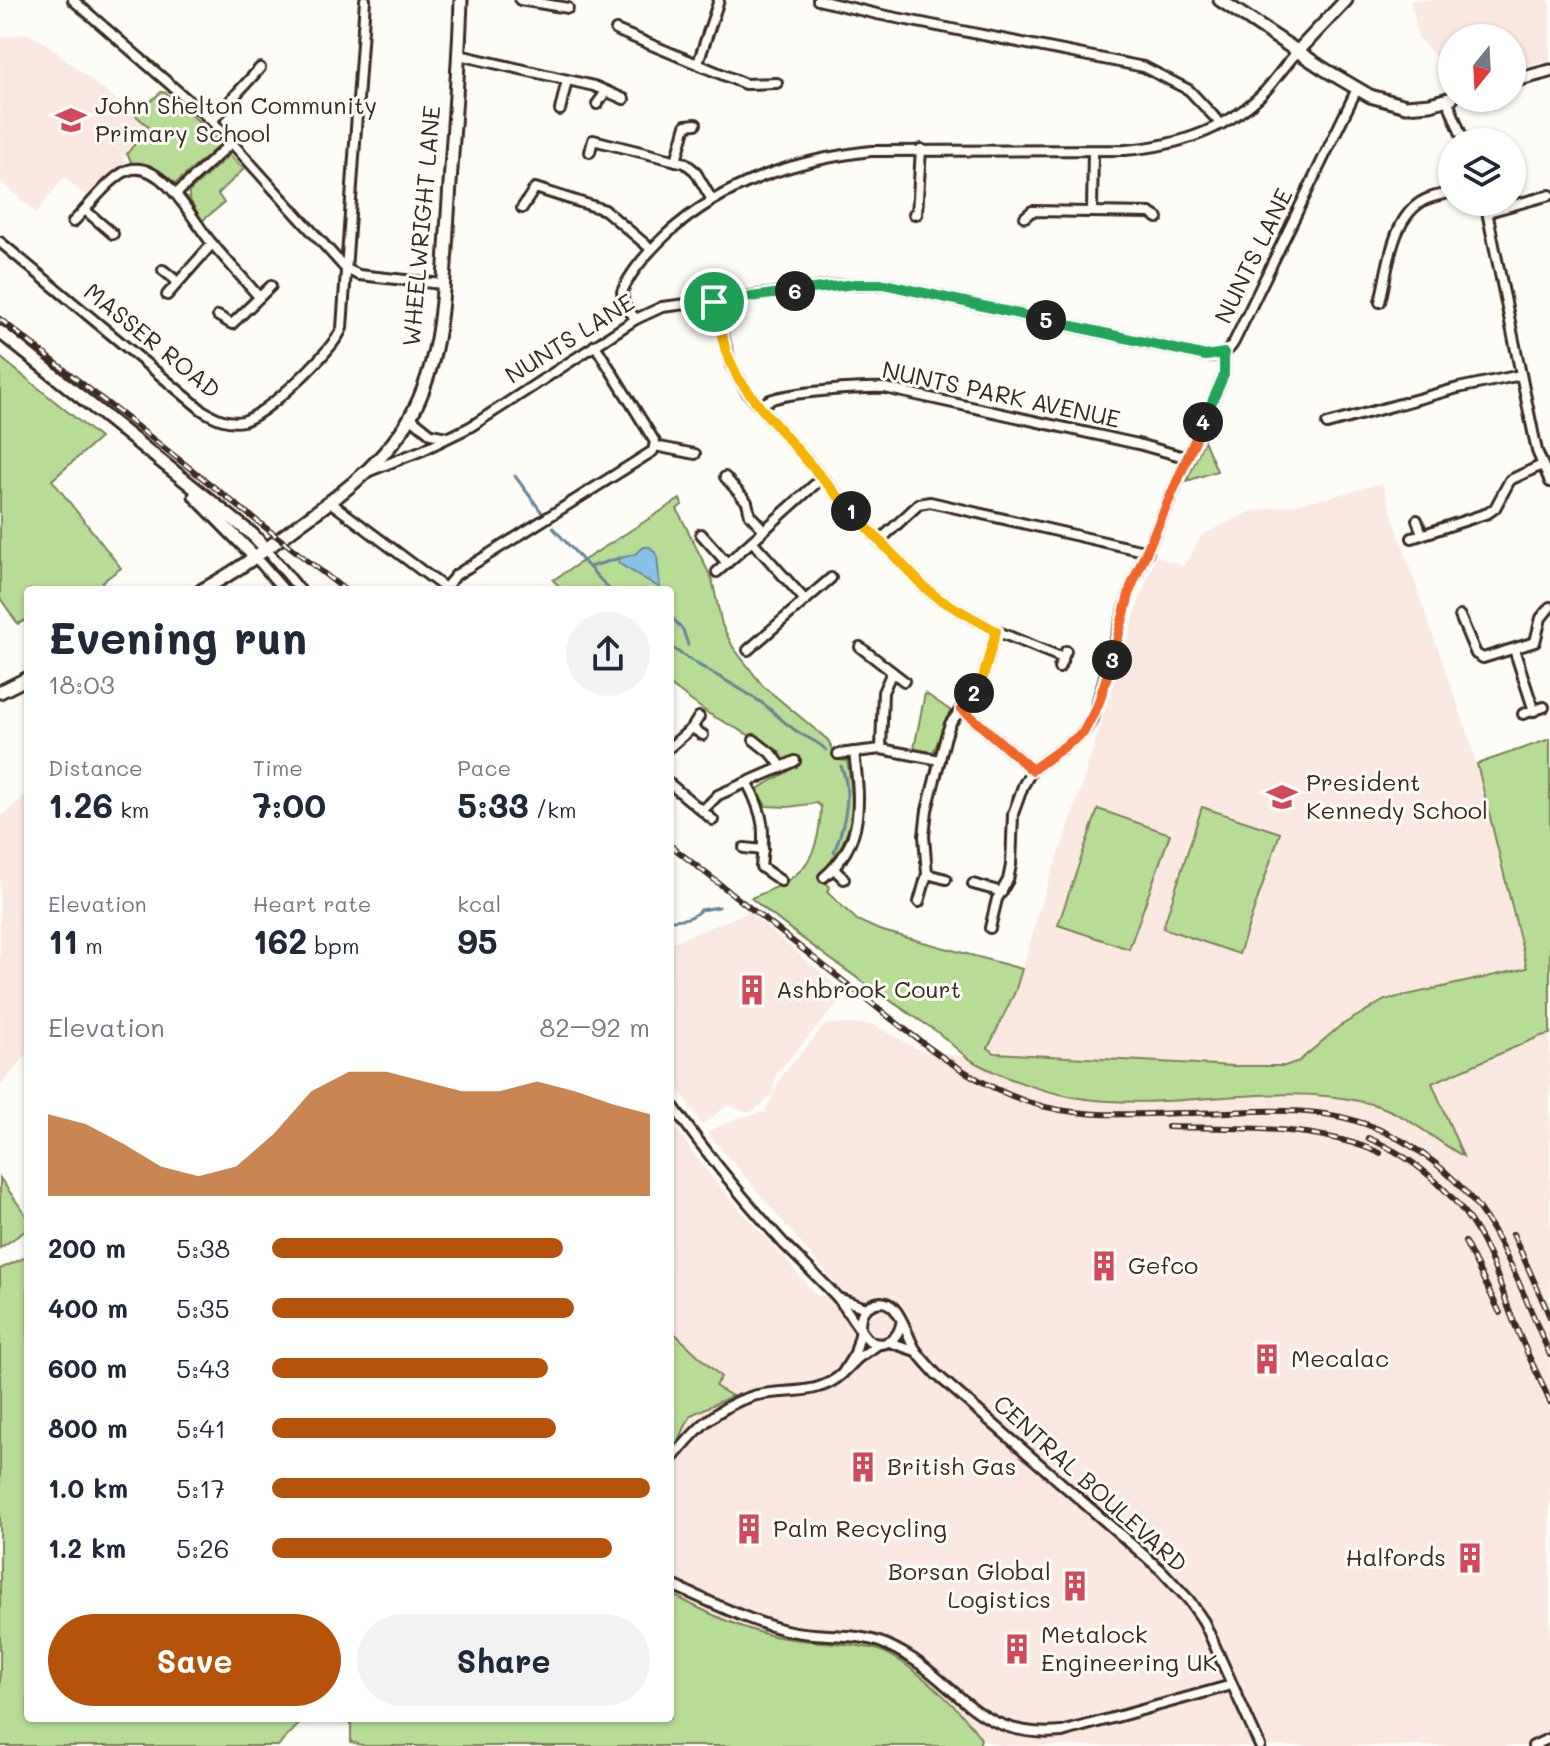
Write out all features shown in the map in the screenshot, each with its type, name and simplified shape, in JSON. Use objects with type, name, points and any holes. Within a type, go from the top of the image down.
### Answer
[{"type":"street","points":[[73,0],[212,121],[346,269],[359,275],[442,284]]},
{"type":"street","name":"MASSER ROAD","points":[[0,242],[202,410],[234,422],[255,417],[333,346],[342,328],[365,0]]},
{"type":"street","name":"WHEELWRIGHT LANE","points":[[209,586],[256,558],[367,472],[410,417],[428,376],[436,346],[442,284],[461,0]]},
{"type":"street","points":[[520,0],[568,8]]},
{"type":"street","points":[[698,63],[719,0]]},
{"type":"street","points":[[818,0],[1137,64],[1189,90],[1221,124]]},
{"type":"street","points":[[1220,0],[1357,89],[1395,105],[1438,101]]},
{"type":"street","points":[[636,319],[624,305],[622,292],[651,249],[688,215],[771,172],[803,162],[871,151],[1093,151],[1178,142],[1221,124],[1257,98],[1346,0]]},
{"type":"street","points":[[616,30],[745,84],[777,83]]},
{"type":"street","points":[[459,55],[594,86],[624,99]]},
{"type":"street","points":[[212,121],[260,68]]},
{"type":"street","points":[[1526,77],[1550,71]]},
{"type":"street","points":[[560,110],[567,80]]},
{"type":"street","name":"NUNTS LANE","points":[[367,472],[456,434],[636,319],[662,307],[841,285],[884,284],[1206,356],[1224,353],[1234,342],[1357,89]]},
{"type":"street","points":[[597,104],[605,93]]},
{"type":"street","points":[[676,161],[686,125],[696,124]]},
{"type":"street","points":[[590,152],[593,140],[690,166],[712,200]]},
{"type":"street","points":[[176,194],[232,142]]},
{"type":"street","points":[[917,215],[921,149]]},
{"type":"street","points":[[1092,210],[1093,151]]},
{"type":"street","points":[[73,222],[116,177],[132,169],[151,173],[176,194],[212,244],[259,297]]},
{"type":"street","points":[[522,208],[535,188],[577,200],[605,210],[651,249]]},
{"type":"street","points":[[1526,202],[1550,195]]},
{"type":"street","points":[[1380,302],[1404,218],[1422,201],[1438,196]]},
{"type":"street","points":[[85,210],[113,234]]},
{"type":"street","points":[[1025,217],[1032,211],[1092,210],[1150,213],[1158,218]]},
{"type":"street","points":[[1489,216],[1521,375],[1542,465],[1550,482]]},
{"type":"street","points":[[167,295],[212,244]]},
{"type":"street","points":[[163,270],[178,282]]},
{"type":"street","points":[[218,316],[232,324],[271,286]]},
{"type":"street","points":[[714,302],[731,365],[760,407],[879,541],[939,599],[996,631],[1064,654],[1059,668]]},
{"type":"street","points":[[0,332],[253,535],[297,586]]},
{"type":"street","points":[[595,345],[655,446],[695,454]]},
{"type":"street","points":[[990,928],[997,899],[1011,865],[1013,814],[1018,796],[1032,770],[1083,733],[1093,718],[1131,587],[1224,375],[1224,353]]},
{"type":"street","points":[[1327,424],[1458,388],[1521,375]]},
{"type":"street","name":"NUNTS PARK AVENUE","points":[[760,407],[769,400],[797,395],[885,388],[1188,458]]},
{"type":"street","points":[[410,417],[434,436],[456,434]]},
{"type":"street","points":[[123,428],[256,558],[280,586]]},
{"type":"street","points":[[448,586],[456,575],[653,451],[655,446]]},
{"type":"street","points":[[1412,538],[1488,513],[1495,508],[1510,480],[1542,465]]},
{"type":"street","points":[[725,477],[747,502],[750,515],[764,530]]},
{"type":"street","points":[[717,572],[822,478]]},
{"type":"street","points":[[330,502],[442,586]]},
{"type":"street","points":[[879,541],[919,504],[930,502],[1148,552]]},
{"type":"street","points":[[1417,520],[1422,534]]},
{"type":"street","points":[[701,534],[727,563]]},
{"type":"street","points":[[752,541],[805,600]]},
{"type":"street","points":[[748,650],[831,578]]},
{"type":"street","points":[[1460,616],[1478,657],[1483,658],[1535,642],[1541,618],[1550,607]]},
{"type":"street","points":[[919,902],[927,874],[924,836],[927,810],[950,724],[982,681],[996,631]]},
{"type":"street","points":[[860,647],[904,681]]},
{"type":"street","points":[[1514,649],[1534,711]]},
{"type":"street","points":[[881,749],[883,692],[892,672]]},
{"type":"street","points":[[0,692],[24,680]]},
{"type":"street","points":[[1523,714],[1544,707]]},
{"type":"street","points":[[962,709],[1032,770]]},
{"type":"street","points":[[674,744],[692,728],[699,717]]},
{"type":"street","points":[[692,728],[703,735]]},
{"type":"street","points":[[754,740],[782,767]]},
{"type":"street","points":[[840,754],[881,749],[940,760]]},
{"type":"street","points":[[824,877],[848,851],[856,826],[859,795],[854,752]]},
{"type":"street","points":[[703,810],[718,795],[795,761]]},
{"type":"street","points":[[748,784],[762,816],[765,833],[761,867],[781,881]]},
{"type":"street","points":[[674,787],[713,820]]},
{"type":"street","points":[[744,848],[763,850]]},
{"type":"street","points":[[834,869],[844,879]]},
{"type":"street","points":[[927,874],[946,879]]},
{"type":"street","points":[[973,884],[1002,892]]},
{"type":"street","points":[[674,1107],[748,1202],[838,1298],[869,1340],[917,1351]]},
{"type":"street","points":[[838,1298],[866,1308]]},
{"type":"street","points":[[674,1456],[698,1428],[724,1408],[754,1396],[820,1388],[833,1382],[842,1374],[858,1358],[899,1333],[899,1313],[891,1305],[881,1302],[866,1308],[861,1315],[855,1353],[842,1374]]},
{"type":"street","name":"CENTRAL BOULEVARD","points":[[901,1323],[917,1351],[936,1374],[1161,1570],[1189,1600],[1204,1622],[1260,1746]]},
{"type":"street","points":[[674,1586],[788,1631],[856,1636],[883,1643],[928,1671],[984,1718],[1019,1731],[1039,1734],[1062,1732],[1232,1685]]},
{"type":"street","points":[[1533,1746],[1550,1738]]},
{"type":"shaded area","points":[[1411,0],[1550,0],[1550,60],[1526,68],[1526,24],[1438,24],[1438,59],[1418,38]]},
{"type":"shaded area","name":"John Shelton Community Primary School","points":[[27,33],[44,42],[148,126],[124,158],[127,161],[88,197],[64,177],[36,213],[0,181],[0,38]]},
{"type":"shaded area","name":"President Kennedy School","points":[[1382,483],[1469,736],[1528,968],[1384,1001],[1340,1026],[1299,1061],[1285,1066],[994,1053],[988,1048],[1016,993],[1040,906],[1156,556],[1184,566],[1202,535],[1250,512],[1327,498]]},
{"type":"shaded area","points":[[24,796],[24,1058],[0,1085],[0,817]]},
{"type":"shaded area","points":[[749,912],[846,994],[776,1074],[773,1092],[763,1104],[749,1113],[728,1105],[702,1125],[674,1081],[674,941]]},
{"type":"shaded area","points":[[1550,1001],[1550,1746],[1000,1746],[981,1739],[962,1715],[917,1673],[837,1642],[805,1641],[765,1634],[674,1595],[674,1433],[690,1416],[732,1396],[674,1361],[674,1126],[712,1178],[818,1296],[844,1294],[707,1132],[737,1118],[765,1112],[781,1077],[826,1024],[872,1024],[919,1050],[1013,1064],[1267,1079]]},
{"type":"green space","points":[[161,92],[203,125],[220,145],[176,183],[149,166],[132,163],[127,154],[148,126],[135,115]]},
{"type":"green space","points":[[229,155],[244,169],[218,194],[224,203],[202,221],[189,198],[189,192]]},
{"type":"green space","points":[[0,357],[100,438],[52,480],[121,568],[102,582],[104,586],[24,586],[24,621],[18,624],[0,598]]},
{"type":"green space","points":[[1204,440],[1217,471],[1187,481]]},
{"type":"green space","points":[[680,499],[682,505],[677,509],[712,579],[722,625],[733,647],[763,686],[828,740],[838,760],[847,761],[852,810],[840,848],[819,876],[830,887],[827,892],[857,920],[879,930],[1022,969],[1015,992],[988,1048],[995,1053],[1285,1066],[1299,1061],[1340,1026],[1385,1000],[1527,968],[1477,764],[1550,739],[1550,1034],[1432,1083],[1463,1156],[1394,1112],[1368,1103],[1295,1094],[1110,1101],[1048,1091],[998,1074],[970,1060],[938,1033],[840,966],[751,898],[783,884],[804,866],[816,842],[821,807],[817,803],[766,806],[759,788],[789,771],[779,751],[709,714],[674,688],[674,586],[558,586],[553,580]]},
{"type":"green space","points":[[925,693],[951,711],[933,752],[914,749]]},
{"type":"green space","points":[[1202,807],[1280,833],[1239,954],[1163,928]]},
{"type":"green space","points":[[1098,809],[1170,834],[1129,949],[1058,925]]},
{"type":"green space","points":[[0,1178],[24,1212],[24,1232],[0,1248]]},
{"type":"green space","points":[[24,1258],[24,1722],[301,1722],[278,1746],[0,1746],[0,1269]]},
{"type":"green space","points":[[674,1333],[721,1377],[715,1386],[732,1396],[691,1415],[674,1450]]},
{"type":"green space","points":[[674,1595],[754,1631],[793,1639],[861,1646],[888,1654],[918,1674],[948,1701],[981,1739],[979,1746],[365,1746],[351,1742],[351,1722],[674,1722]]},
{"type":"water","points":[[644,547],[650,547],[657,555],[660,586],[618,563],[620,558],[635,554]]},
{"type":"waterway","points":[[515,476],[543,514]]},
{"type":"waterway","points":[[553,528],[606,586]]},
{"type":"waterway","points":[[589,567],[620,558]]},
{"type":"waterway","points":[[674,620],[683,630],[688,645]]},
{"type":"waterway","points":[[674,649],[754,698],[826,750]]},
{"type":"waterway","points":[[834,852],[844,821],[847,798],[841,766]]},
{"type":"waterway","points":[[674,920],[719,907]]},
{"type":"railway","points":[[0,319],[340,586]]},
{"type":"railway","points":[[674,848],[917,1038],[959,1068],[1004,1093],[1047,1107],[1086,1113],[1317,1113],[1366,1124],[1413,1147],[1453,1179],[1486,1219],[1550,1355]]},
{"type":"railway","points":[[1168,1127],[1249,1128],[1302,1133],[1329,1137],[1380,1153]]},
{"type":"railway","points":[[1368,1138],[1421,1169],[1452,1197],[1465,1214],[1490,1257],[1514,1323],[1550,1402]]},
{"type":"railway","points":[[1513,1234],[1550,1317]]},
{"type":"railway","points":[[1465,1242],[1500,1313]]},
{"type":"place","name":"John Shelton Community Primary School","points":[[71,120]]},
{"type":"place","name":"President Kennedy School","points":[[1282,797]]},
{"type":"place","name":"Ashbrook Court","points":[[752,990]]},
{"type":"place","name":"Gefco","points":[[1104,1266]]},
{"type":"place","name":"Mecalac","points":[[1267,1359]]},
{"type":"place","name":"British Gas","points":[[863,1467]]},
{"type":"place","name":"Palm Recycling","points":[[749,1529]]},
{"type":"place","name":"Halfords","points":[[1470,1558]]},
{"type":"place","name":"Borsan Global Logistics","points":[[1075,1586]]},
{"type":"place","name":"Metalock Engineering UK","points":[[1017,1649]]},
{"type":"route","points":[[884,284],[1206,356],[1224,353],[1224,375],[1131,587],[1098,705],[1083,733],[1032,770],[962,709],[982,681],[996,631],[939,599],[924,587],[855,515],[747,392],[726,352],[714,302],[841,285],[884,284]]}]
